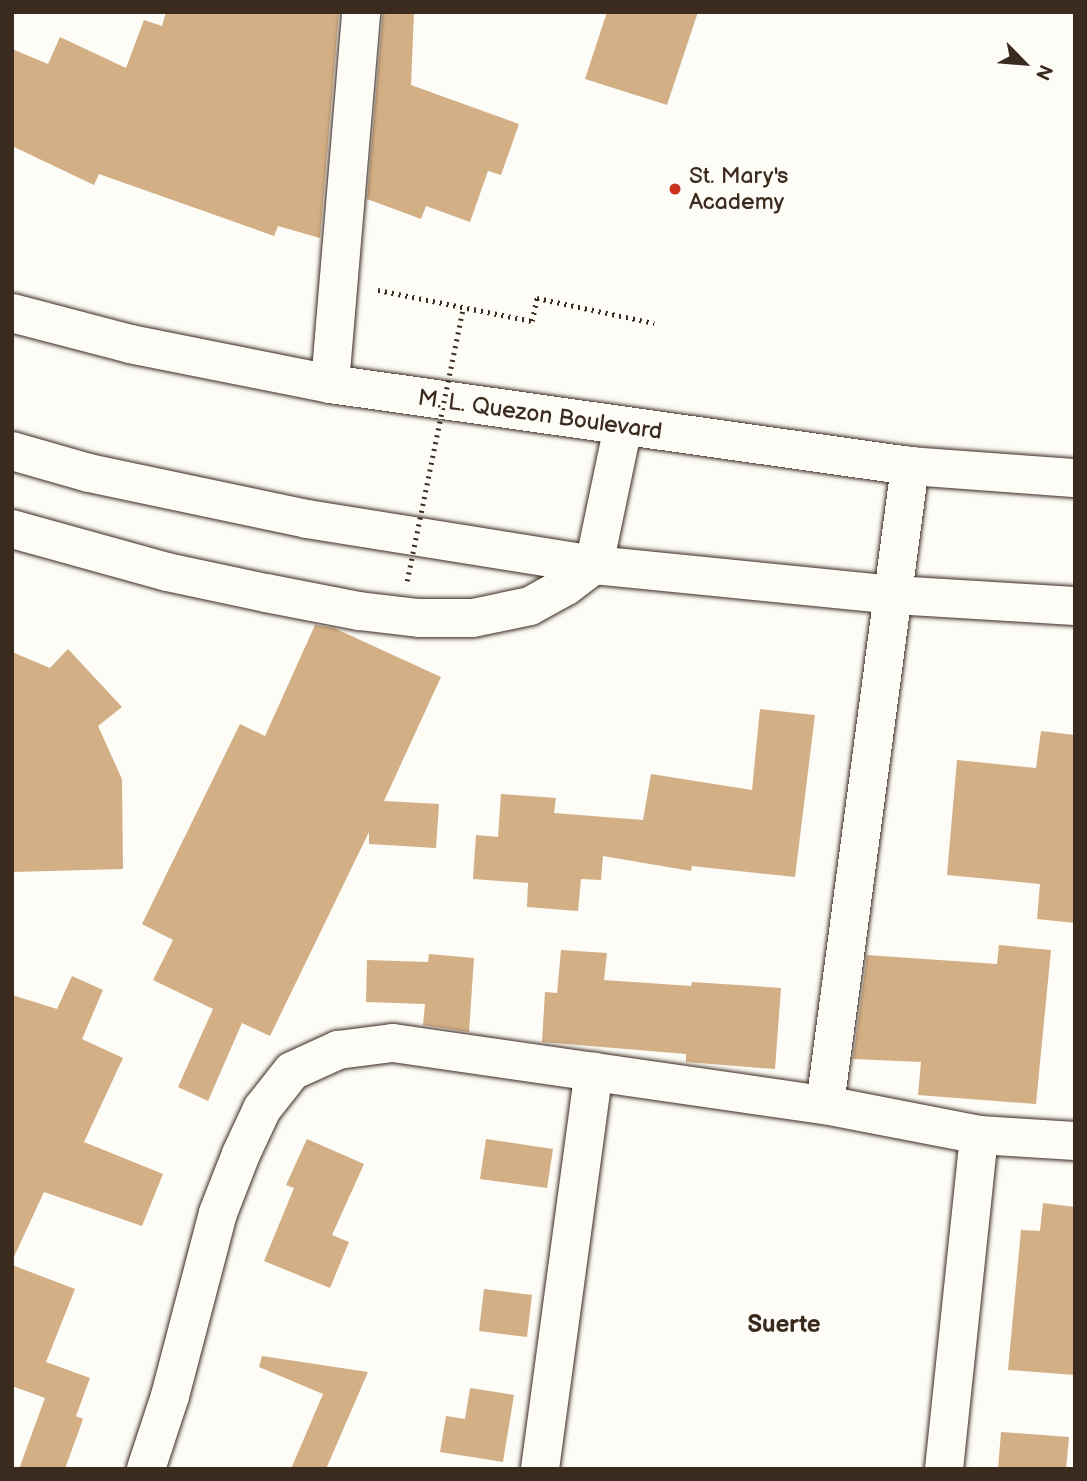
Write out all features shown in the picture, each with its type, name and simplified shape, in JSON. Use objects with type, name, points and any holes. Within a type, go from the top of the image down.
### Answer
[{"type":"main road","points":[[330,384],[361,12]]},
{"type":"main road","name":"M. L. Quezon Boulevard","points":[[12,313],[130,344],[330,384],[910,466],[1075,478]]},
{"type":"main road","points":[[12,529],[167,572],[359,611],[419,618],[473,618],[530,606],[566,586],[594,565],[623,426]]},
{"type":"main road","points":[[12,451],[89,473],[307,519],[594,565],[894,595],[1075,606]]},
{"type":"main road","points":[[825,1105],[910,466]]},
{"type":"main road","points":[[146,1469],[170,1396],[218,1213],[262,1109],[292,1071],[338,1050],[393,1043],[825,1105],[979,1135],[1075,1141]]},
{"type":"main road","points":[[540,1469],[594,1072]]},
{"type":"main road","points":[[944,1469],[979,1135]]},
{"type":"path","points":[[420,299],[532,321],[537,298],[654,323]]},
{"type":"path","points":[[407,581],[463,307]]},
{"type":"building","points":[[166,12],[339,12],[320,238],[278,226],[274,236],[99,174],[94,185],[12,146],[12,49],[48,64],[60,37],[126,68],[144,20],[162,26]]},
{"type":"building","points":[[383,12],[414,12],[411,85],[519,124],[501,175],[488,171],[470,222],[426,206],[421,219],[367,199]]},
{"type":"building","points":[[607,12],[698,12],[667,105],[585,79]]},
{"type":"building","points":[[315,625],[334,628],[441,677],[384,801],[439,804],[436,848],[369,844],[369,832],[270,1036],[242,1023],[208,1101],[178,1087],[213,1009],[153,980],[173,940],[142,924],[240,724],[265,736]]},
{"type":"building","points":[[68,649],[122,707],[98,726],[122,779],[123,869],[12,872],[12,652],[50,668]]},
{"type":"building","points":[[760,709],[815,715],[795,877],[692,866],[691,871],[603,856],[601,880],[581,879],[578,911],[527,907],[528,883],[473,879],[476,835],[498,837],[501,794],[556,798],[554,813],[643,820],[651,774],[752,790]]},
{"type":"building","points":[[1041,731],[1075,735],[1075,923],[1037,919],[1040,884],[947,875],[957,760],[1036,768]]},
{"type":"building","points":[[999,945],[1051,950],[1036,1104],[918,1095],[921,1062],[853,1059],[867,955],[997,964]]},
{"type":"building","points":[[561,950],[607,953],[604,980],[781,988],[775,1069],[686,1062],[686,1054],[542,1042],[545,992],[557,993]]},
{"type":"building","points":[[429,954],[474,958],[469,1032],[423,1025],[425,1004],[366,1002],[367,960],[428,962]]},
{"type":"building","points":[[72,976],[103,990],[82,1039],[123,1058],[84,1142],[163,1174],[142,1226],[44,1192],[12,1261],[12,995],[57,1009]]},
{"type":"building","points":[[307,1139],[364,1164],[332,1235],[349,1242],[330,1288],[264,1261],[294,1188],[286,1185]]},
{"type":"building","points":[[486,1139],[553,1149],[547,1188],[480,1179]]},
{"type":"building","points":[[1043,1203],[1075,1207],[1075,1375],[1008,1370],[1021,1230],[1040,1231]]},
{"type":"building","points":[[12,1265],[75,1289],[46,1362],[90,1378],[76,1416],[83,1419],[65,1469],[19,1469],[45,1398],[12,1386]]},
{"type":"building","points":[[484,1289],[532,1295],[527,1337],[479,1331]]},
{"type":"building","points":[[262,1356],[368,1372],[326,1469],[291,1469],[323,1394],[259,1367]]},
{"type":"building","points":[[470,1388],[514,1395],[503,1462],[440,1452],[446,1416],[465,1419]]},
{"type":"building","points":[[1001,1432],[1069,1437],[1066,1469],[998,1469]]},
{"type":"place","name":"St. Mary's Academy","points":[[675,189]]},
{"type":"district","name":"Suerte","points":[[784,1325]]}]
